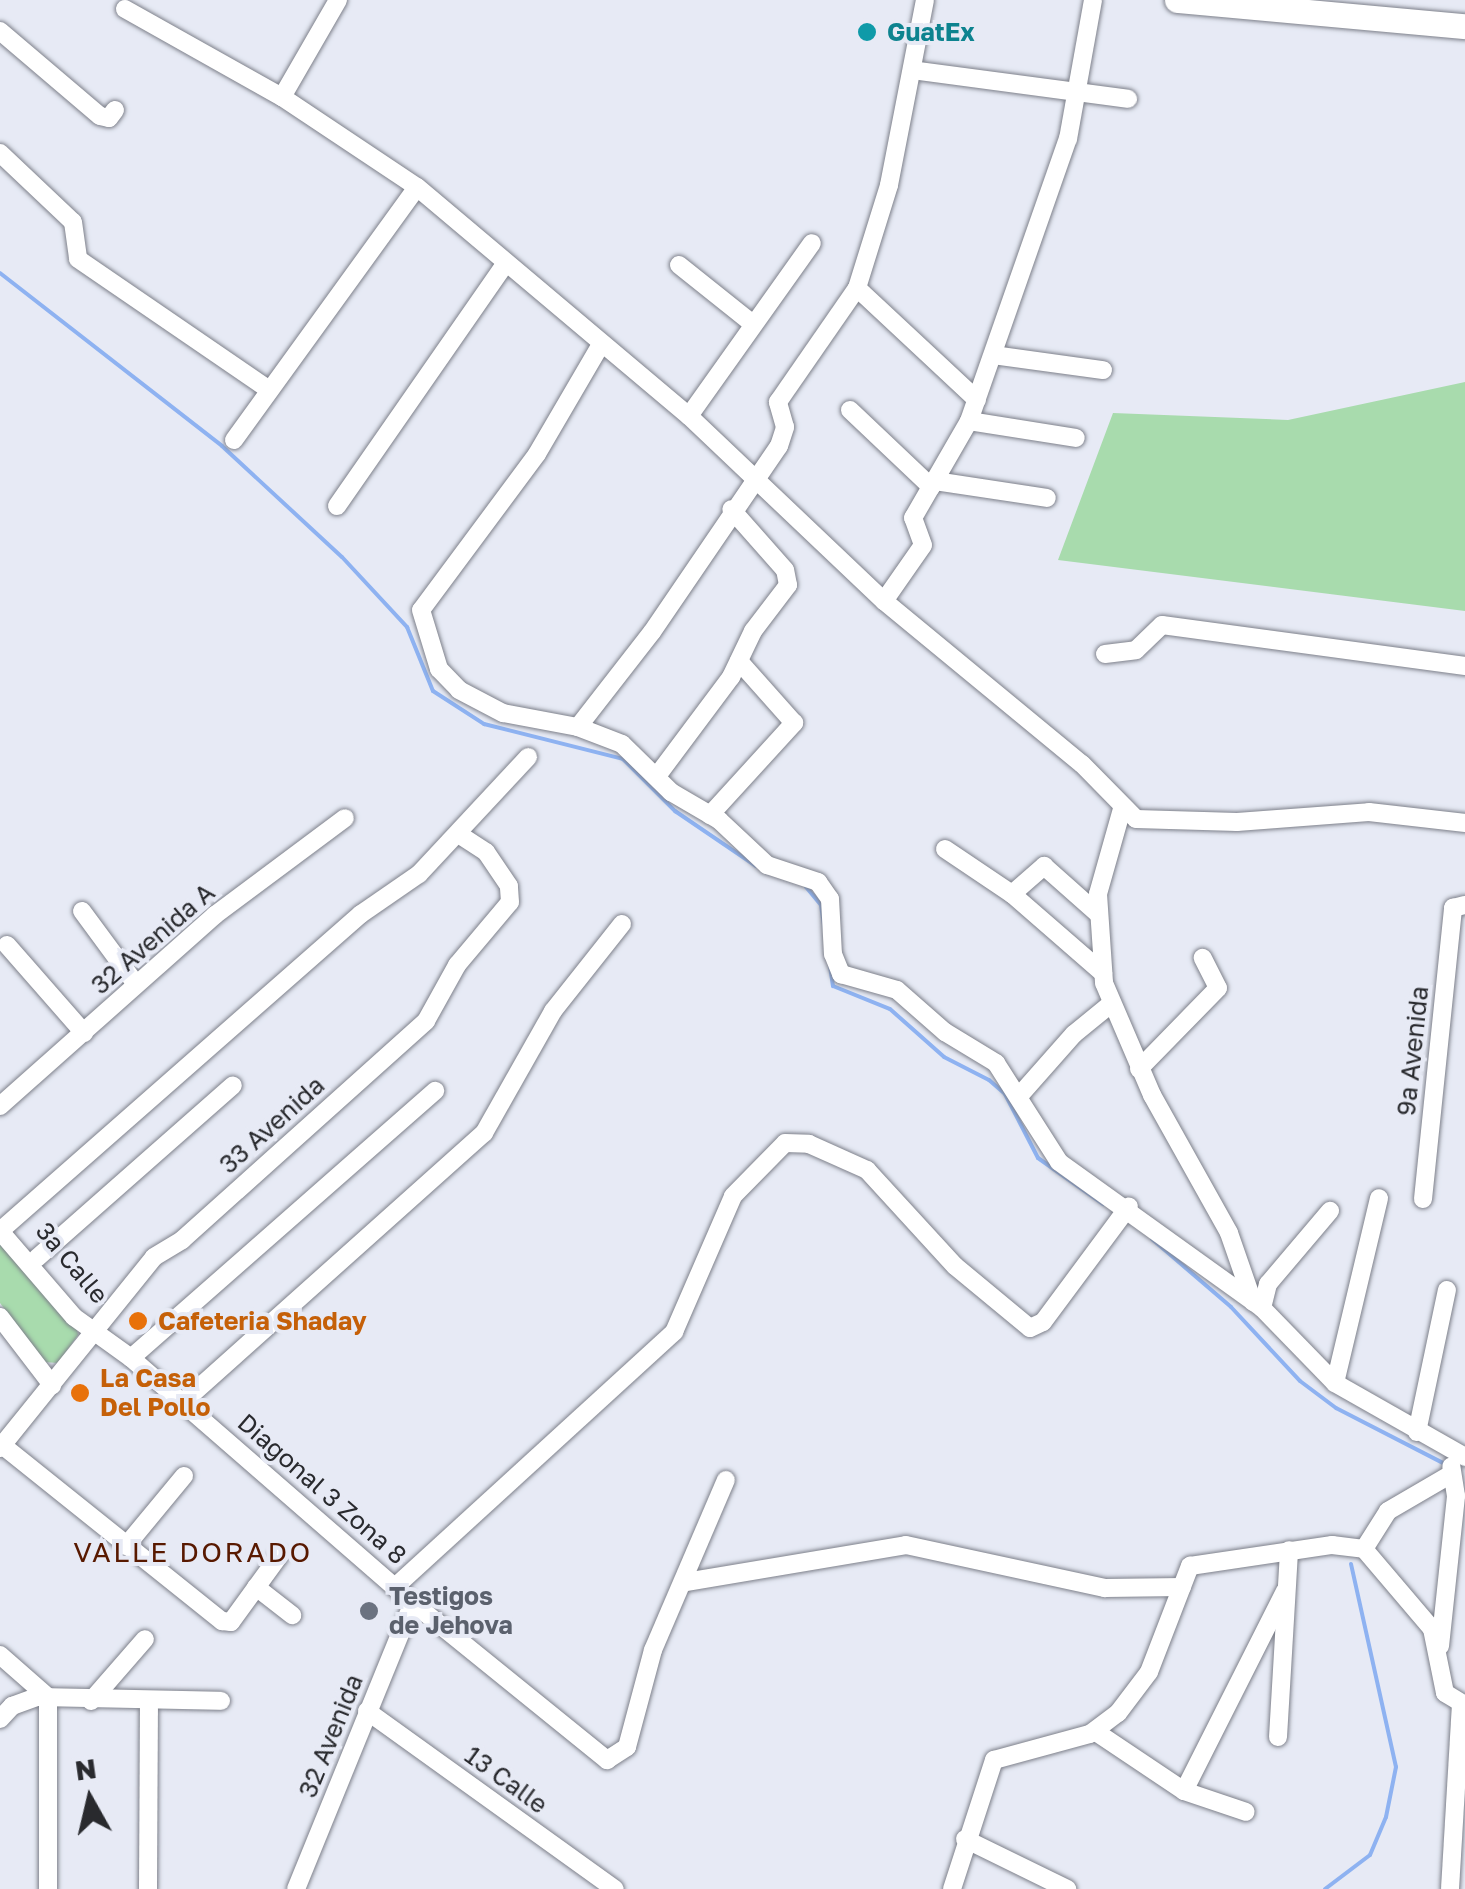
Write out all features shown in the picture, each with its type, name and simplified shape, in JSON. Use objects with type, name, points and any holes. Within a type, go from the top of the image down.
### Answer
[{"type":"highway","points":[[1177,0],[1465,26]]},
{"type":"street","points":[[282,96],[338,0]]},
{"type":"street","points":[[578,726],[652,632],[731,509],[782,439],[778,402],[857,288],[889,186],[925,0]]},
{"type":"street","points":[[884,601],[924,545],[913,518],[969,421],[993,355],[1079,93],[1093,0]]},
{"type":"street","points":[[124,9],[282,96],[417,187],[600,346],[690,416],[884,601],[1082,764],[1122,809],[1148,823],[1369,812],[1465,823]]},
{"type":"street","points":[[0,30],[100,116],[110,118],[115,110]]},
{"type":"street","points":[[912,70],[1128,99]]},
{"type":"street","points":[[0,153],[73,222],[78,258],[269,390]]},
{"type":"street","points":[[234,440],[417,187]]},
{"type":"street","points":[[690,416],[812,242]]},
{"type":"street","points":[[338,506],[506,263]]},
{"type":"street","points":[[680,265],[754,324]]},
{"type":"street","points":[[857,288],[976,400]]},
{"type":"street","points":[[600,346],[537,454],[420,614],[434,661],[459,690],[513,717],[578,726],[626,746],[767,865],[827,890],[841,974],[897,990],[945,1032],[996,1063],[1020,1095],[1059,1162],[1124,1213],[1257,1305],[1335,1382],[1416,1432],[1456,1463]]},
{"type":"street","points":[[993,355],[1103,370]]},
{"type":"street","points":[[850,410],[933,484],[1046,498]]},
{"type":"street","points":[[969,421],[1076,438]]},
{"type":"street","points":[[657,776],[739,661],[789,579],[731,509]]},
{"type":"street","points":[[1104,654],[1136,650],[1162,624],[1465,666]]},
{"type":"street","points":[[710,815],[794,723],[739,661]]},
{"type":"street","points":[[2,1225],[458,834],[528,757]]},
{"type":"street","points":[[1122,809],[1097,913],[1103,973],[1139,1069],[1229,1233],[1257,1305]]},
{"type":"street","name":"32 Avenida A","points":[[0,1106],[135,983],[345,818]]},
{"type":"street","name":"33 Avenida","points":[[1,1447],[154,1257],[182,1240],[426,1021],[457,965],[510,902],[509,886],[486,852],[458,834]]},
{"type":"street","points":[[946,849],[1012,894],[1103,973]]},
{"type":"street","points":[[1012,894],[1044,866],[1097,913]]},
{"type":"street","name":"9a Avenida","points":[[1423,1198],[1459,906]]},
{"type":"street","points":[[82,911],[135,983]]},
{"type":"street","points":[[183,1402],[484,1133],[553,1011],[622,924]]},
{"type":"street","points":[[7,945],[84,1033]]},
{"type":"street","points":[[1139,1069],[1218,988],[1203,958]]},
{"type":"street","points":[[1020,1095],[1074,1034],[1112,1004]]},
{"type":"street","points":[[36,1258],[233,1085]]},
{"type":"street","points":[[131,1358],[435,1092]]},
{"type":"street","points":[[396,1586],[674,1332],[733,1196],[785,1144],[809,1144],[866,1170],[954,1266],[1030,1328],[1044,1322],[1124,1213]]},
{"type":"street","points":[[1335,1382],[1380,1198]]},
{"type":"street","points":[[1257,1305],[1268,1284],[1330,1211]]},
{"type":"street","name":"3a Calle","points":[[2,1225],[36,1258],[95,1329]]},
{"type":"street","name":"3a Calle","points":[[2,1225],[74,1318],[95,1329]]},
{"type":"street","points":[[1416,1432],[1447,1290]]},
{"type":"street","points":[[0,1317],[52,1386]]},
{"type":"street","name":"Diagonal 3 Zona 8","points":[[95,1329],[413,1603],[611,1760],[626,1747],[653,1650],[686,1582]]},
{"type":"street","points":[[1,1447],[227,1624],[279,1556]]},
{"type":"street","points":[[1364,1549],[1388,1511],[1456,1463]]},
{"type":"street","points":[[1450,1889],[1463,1705],[1445,1693],[1440,1646],[1456,1463]]},
{"type":"street","points":[[126,1546],[184,1476]]},
{"type":"street","points":[[686,1582],[726,1480]]},
{"type":"street","points":[[686,1582],[906,1545],[1105,1588],[1182,1586]]},
{"type":"street","points":[[952,1889],[964,1839],[996,1758],[1096,1732],[1149,1672],[1182,1586],[1196,1563],[1288,1550],[1364,1549]]},
{"type":"street","points":[[1364,1549],[1440,1646]]},
{"type":"street","points":[[1278,1736],[1288,1550]]},
{"type":"street","points":[[256,1587],[292,1615]]},
{"type":"street","points":[[1184,1791],[1285,1591]]},
{"type":"street","name":"32 Avenida","points":[[296,1889],[413,1603]]},
{"type":"street","points":[[91,1701],[144,1639]]},
{"type":"street","points":[[0,1655],[48,1697],[48,1889]]},
{"type":"street","points":[[0,1719],[24,1698],[221,1700]]},
{"type":"street","points":[[148,1889],[150,1701]]},
{"type":"street","name":"13 Calle","points":[[368,1711],[615,1889]]},
{"type":"street","points":[[1096,1732],[1184,1791],[1246,1812]]},
{"type":"street","points":[[964,1839],[1068,1889]]},
{"type":"green space","points":[[1465,382],[1465,611],[1058,560],[1113,413],[1288,420]]},
{"type":"green space","points":[[0,1235],[76,1322],[78,1335],[58,1363],[44,1362],[0,1303]]},
{"type":"waterway","points":[[0,273],[222,446],[342,557],[407,627],[433,691],[484,724],[623,759],[675,811],[756,866]]},
{"type":"waterway","points":[[806,887],[821,905],[833,986],[890,1009],[944,1057],[989,1080],[1005,1094],[1038,1158],[1103,1204]]},
{"type":"waterway","points":[[1152,1239],[1231,1307],[1300,1381],[1336,1408],[1447,1465]]},
{"type":"waterway","points":[[1325,1889],[1370,1855],[1386,1817],[1396,1767],[1351,1564]]},
{"type":"place","name":"GuatEx","points":[[867,32]]},
{"type":"place","name":"Cafeteria Shaday","points":[[138,1321]]},
{"type":"place","name":"La Casa Del Pollo","points":[[80,1393]]},
{"type":"place","name":"Testigos de Jehova","points":[[369,1611]]},
{"type":"district","name":"VALLE DORADO","points":[[193,1552]]}]
